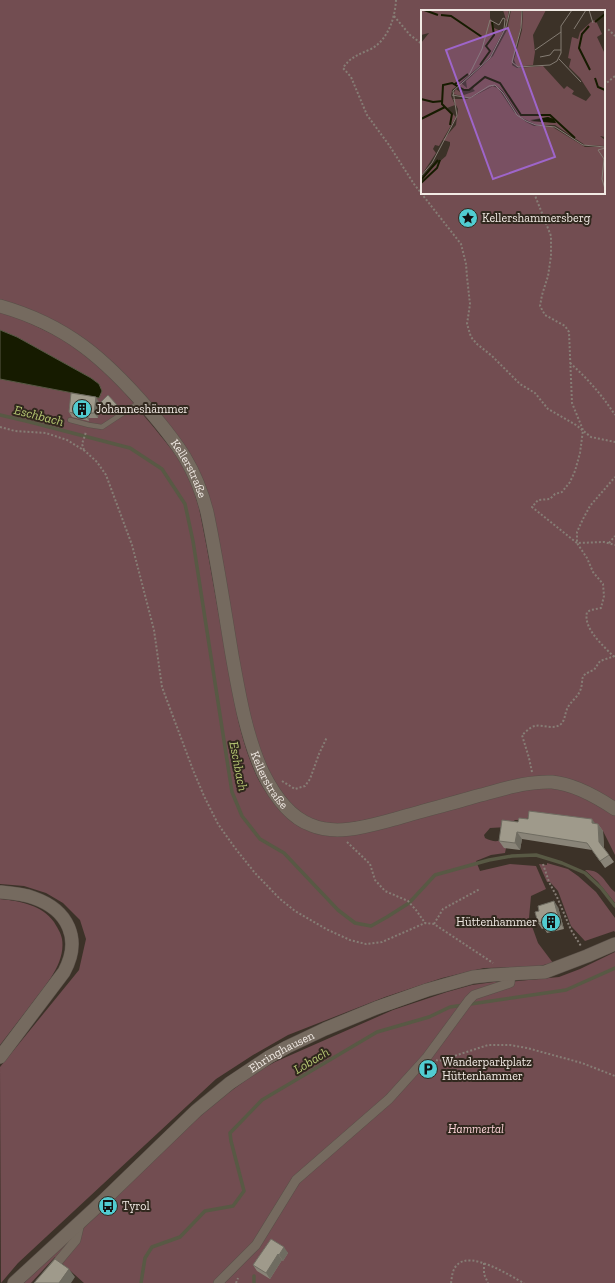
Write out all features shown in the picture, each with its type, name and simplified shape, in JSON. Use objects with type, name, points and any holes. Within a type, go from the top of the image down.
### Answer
[{"type":"main road","name":"Kellerstraße","points":[[0,306],[40,321],[78,342],[103,362],[141,401],[185,457],[200,487],[210,529],[238,690],[246,724],[263,772],[278,797],[290,811],[301,820],[318,828],[334,830],[354,828],[388,821],[504,789],[532,783],[554,782],[586,793],[615,809]]},
{"type":"main road","points":[[0,892],[33,898],[53,908],[64,918],[72,935],[73,947],[70,961],[64,972],[0,1057]]},
{"type":"main road","name":"Ehringhausen","points":[[14,1283],[80,1223],[196,1111],[230,1083],[287,1046],[376,1008],[427,990],[473,977],[545,972],[615,944]]},
{"type":"street","points":[[218,1283],[256,1245],[296,1180],[389,1099],[427,1057],[460,1011],[474,995],[510,983],[511,974]]},
{"type":"street","points":[[40,1283],[76,1240],[80,1223]]},
{"type":"lane","points":[[70,420],[102,427],[141,401]]},
{"type":"path","points":[[396,0],[394,16],[382,41],[373,48],[351,59],[343,68],[351,78],[367,115],[421,193]]},
{"type":"path","points":[[394,16],[410,35],[421,43]]},
{"type":"path","points":[[605,30],[609,30],[615,36]]},
{"type":"path","points":[[605,84],[615,76]]},
{"type":"path","points":[[422,194],[461,244],[467,271],[470,304],[467,324],[471,337],[520,384],[535,393],[548,409],[583,430],[591,437],[615,442]]},
{"type":"path","points":[[532,783],[532,771],[522,734],[538,725],[554,727],[560,726],[564,720],[568,708],[580,692],[583,676],[594,670],[600,660],[614,656],[590,629],[587,621],[587,612],[602,608],[604,590],[603,584],[593,572],[578,543],[532,507],[538,500],[550,499],[555,494],[562,492],[570,482],[575,471],[583,430],[572,402],[569,332],[565,326],[546,315],[540,306],[548,276],[551,256],[551,236],[534,194]]},
{"type":"path","points":[[570,363],[588,378],[605,399],[615,415]]},
{"type":"path","points":[[85,451],[82,444],[89,425]]},
{"type":"path","points":[[0,427],[15,431],[46,433],[67,440],[85,451],[97,462],[106,475],[132,545],[154,630],[162,687],[193,770],[218,824],[255,873],[280,900],[326,929],[359,943],[375,944],[425,923],[434,924],[511,974]]},
{"type":"path","points":[[578,543],[577,532],[586,512],[615,477]]},
{"type":"path","points":[[609,543],[615,536]]},
{"type":"path","points":[[578,543],[604,542],[615,545]]},
{"type":"path","points":[[282,781],[295,788],[305,786],[310,779],[327,737]]},
{"type":"path","points":[[345,840],[370,864],[375,880],[386,891],[408,901],[425,923]]},
{"type":"path","points":[[543,864],[549,882],[571,930],[587,956]]},
{"type":"path","points":[[434,924],[443,909],[480,889]]},
{"type":"path","points":[[427,1057],[439,1061],[488,1045],[510,1045],[527,1048],[582,1063],[615,1076]]},
{"type":"path","points":[[451,1283],[453,1271],[458,1264],[464,1261],[473,1260],[484,1263],[524,1283]]},
{"type":"path","points":[[484,1263],[484,1274],[488,1283]]},
{"type":"green space","points":[[0,0],[615,0],[615,803],[564,779],[337,825],[314,821],[291,806],[277,787],[264,763],[256,737],[245,694],[209,497],[126,376],[0,300]]},
{"type":"green space","points":[[0,312],[21,319],[51,333],[89,357],[127,395],[169,446],[186,471],[192,484],[199,508],[235,706],[243,739],[254,771],[266,793],[289,815],[308,830],[477,801],[536,787],[557,788],[582,796],[615,815],[615,855],[603,831],[529,817],[524,820],[515,820],[507,827],[490,828],[484,835],[485,838],[493,841],[505,839],[504,848],[506,848],[505,853],[491,855],[476,861],[480,871],[510,864],[536,866],[546,889],[531,896],[529,918],[538,943],[553,963],[534,967],[484,968],[442,978],[385,997],[288,1035],[253,1055],[216,1079],[18,1263],[1,1283],[0,1067],[79,970],[86,939],[80,920],[63,903],[46,893],[24,886],[0,884],[0,379],[99,398],[99,384],[91,378],[17,337],[0,330]]},
{"type":"green space","points":[[547,863],[568,869],[596,892],[615,918],[615,932],[614,931],[585,941],[571,926],[558,891],[550,882],[547,882],[539,864],[547,865]]},
{"type":"green space","points":[[585,870],[591,870],[603,878],[615,892],[615,903],[598,882]]},
{"type":"green space","points":[[0,899],[30,905],[49,916],[59,930],[62,939],[62,948],[61,957],[53,975],[0,1045]]},
{"type":"green space","name":"Hammertal","points":[[615,952],[615,1283],[84,1283],[55,1257],[31,1283],[24,1283],[213,1104],[257,1072],[275,1062],[393,1010],[472,985],[559,977],[580,969]]},
{"type":"shaded area","points":[[0,330],[17,337],[91,378],[99,384],[102,391],[99,398],[0,379]]},
{"type":"building","points":[[71,393],[96,397],[94,413],[86,413],[85,416],[69,412]]},
{"type":"building","points":[[108,395],[117,405],[110,411],[101,402]]},
{"type":"building","points":[[529,811],[592,819],[592,823],[598,824],[599,842],[609,855],[600,861],[587,843],[517,832],[515,843],[499,841],[502,820],[518,822],[519,818],[528,819]]},
{"type":"building","name":"Hüttenhammer","points":[[554,901],[560,923],[543,927],[542,922],[538,923],[535,912],[539,911],[538,906]]},
{"type":"building","points":[[271,1239],[284,1247],[266,1273],[253,1265]]},
{"type":"building","points":[[55,1259],[69,1269],[59,1283],[34,1283]]},
{"type":"waterway","name":"Eschbach","points":[[0,415],[130,448],[162,469],[185,504],[193,541],[232,792],[242,816],[260,839],[284,853],[338,910],[355,923],[371,926],[409,903],[435,875],[489,860],[512,856],[536,855],[562,863],[585,873],[601,888],[615,906]]},
{"type":"waterway","name":"Lobach","points":[[141,1283],[145,1258],[152,1247],[180,1237],[205,1211],[233,1206],[244,1191],[230,1133],[262,1100],[377,1032],[429,1017],[450,1007],[566,990],[615,968]]},
{"type":"waterway","points":[[254,1276],[254,1283]]},
{"type":"place","name":"Kellershammersberg","points":[[468,218]]},
{"type":"place","name":"Johanneshämmer","points":[[82,409]]},
{"type":"place","name":"Hüttenhammer","points":[[551,922]]},
{"type":"place","name":"Wanderparkplatz Hüttenhammer","points":[[428,1069]]},
{"type":"place","name":"Tyrol","points":[[108,1206]]}]
